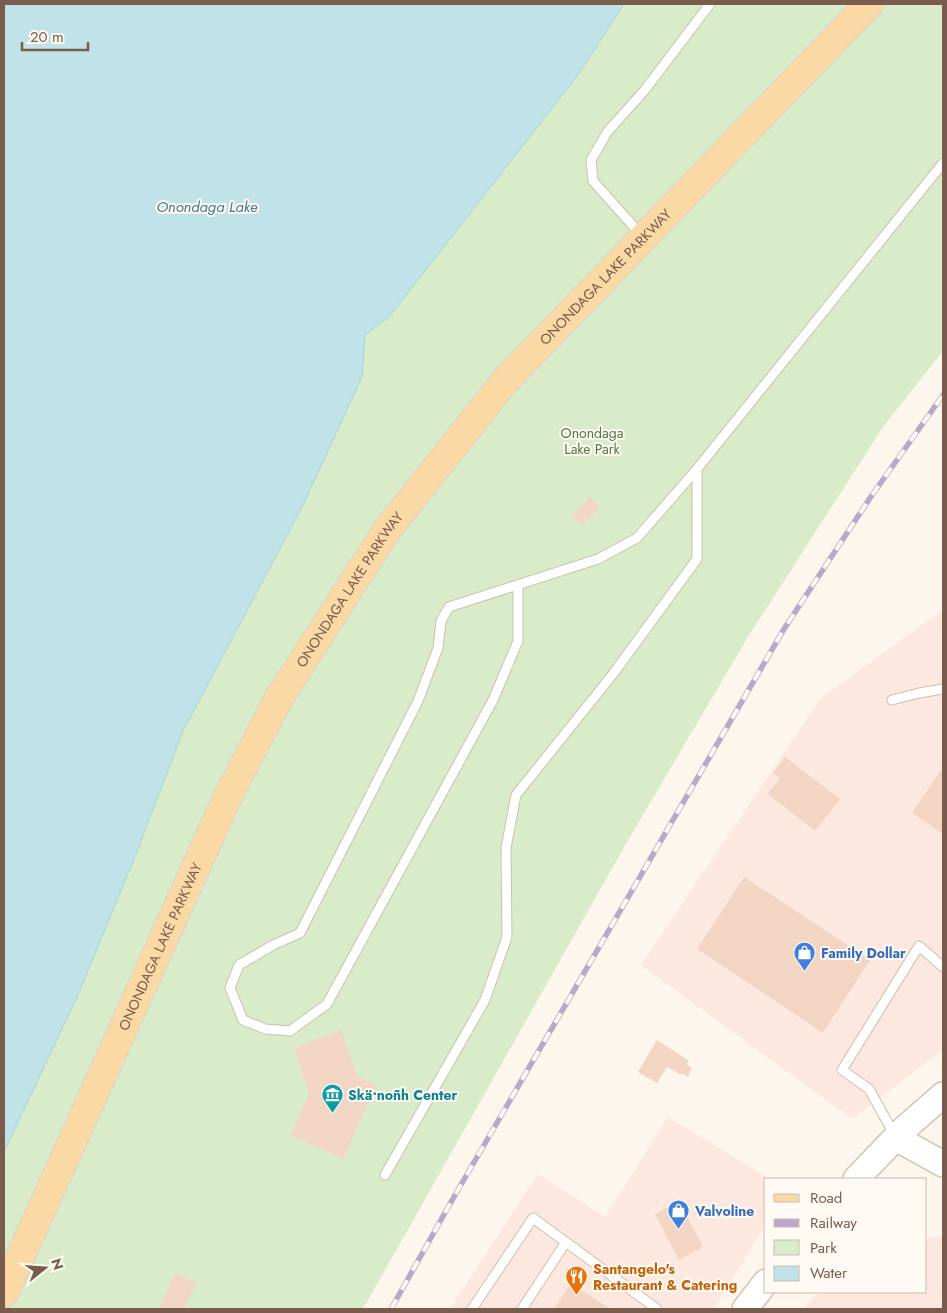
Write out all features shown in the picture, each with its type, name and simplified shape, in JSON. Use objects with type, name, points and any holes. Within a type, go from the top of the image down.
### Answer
[{"type":"main road","name":"ONONDAGA LAKE PARKWAY","points":[[4,1293],[228,796],[279,698],[387,530],[505,381],[869,4]]},
{"type":"main road","points":[[857,1178],[896,1138],[943,1095]]},
{"type":"main road","points":[[896,1138],[943,1164]]},
{"type":"main road","points":[[745,1309],[764,1285]]},
{"type":"lane","points":[[644,238],[593,181],[591,160],[608,131],[644,91],[710,4]]},
{"type":"lane","points":[[518,585],[518,641],[493,700],[327,1004],[290,1031],[265,1029],[243,1020],[230,988],[239,965],[273,945],[300,933],[418,701],[438,648],[441,621],[449,607],[598,559],[637,538],[697,469],[943,163]]},
{"type":"lane","points":[[385,1175],[485,1000],[507,937],[506,848],[516,795],[612,674],[697,559],[697,469]]},
{"type":"lane","points":[[892,700],[943,689]]},
{"type":"lane","points":[[896,1138],[869,1089],[842,1070],[919,946],[943,967]]},
{"type":"lane","points":[[472,1309],[533,1218],[657,1309]]},
{"type":"lane","points":[[522,1309],[566,1242]]},
{"type":"shaded area","points":[[943,610],[943,1050],[852,1119],[641,965],[821,698]]},
{"type":"shaded area","points":[[668,1117],[768,1178],[764,1178],[764,1227],[714,1309],[450,1309],[538,1174],[605,1217]]},
{"type":"shaded area","points":[[943,1236],[943,1309],[803,1309],[817,1293],[927,1293],[927,1239]]},
{"type":"green space","name":"Onondaga Lake Park","points":[[624,4],[943,4],[943,351],[883,427],[748,637],[627,842],[363,1309],[4,1309],[4,1152],[77,997],[134,859],[183,731],[302,507],[362,377],[365,335],[389,317],[578,75]]},
{"type":"water","name":"Onondaga Lake","points":[[4,4],[624,4],[578,75],[389,317],[365,335],[362,377],[302,507],[183,731],[134,859],[77,997],[4,1152]]},
{"type":"building","points":[[590,497],[600,507],[582,526],[572,516]]},
{"type":"building","points":[[785,757],[840,799],[815,831],[768,794],[780,778],[773,773]]},
{"type":"building","points":[[943,767],[943,834],[912,813]]},
{"type":"building","points":[[744,877],[870,960],[823,1033],[697,949]]},
{"type":"building","name":"Skä•noñh Center","points":[[341,1030],[357,1076],[376,1085],[343,1159],[291,1135],[309,1094],[294,1048]]},
{"type":"building","points":[[657,1040],[689,1061],[686,1064],[692,1068],[688,1077],[667,1067],[657,1083],[638,1072]]},
{"type":"building","name":"Valvoline","points":[[679,1201],[703,1247],[679,1260],[655,1214]]},
{"type":"building","points":[[175,1273],[196,1283],[184,1309],[159,1309]]},
{"type":"building","name":"Santangelo's Restaurant & Catering","points":[[571,1283],[611,1309],[554,1309]]},
{"type":"railway","points":[[391,1309],[455,1195],[784,629],[870,498],[943,395]]},
{"type":"place","name":"Family Dollar","points":[[805,972]]},
{"type":"place","name":"Skä•noñh Center","points":[[332,1114]]},
{"type":"place","name":"Valvoline","points":[[679,1230]]},
{"type":"place","name":"Santangelo's Restaurant & Catering","points":[[577,1296]]}]
